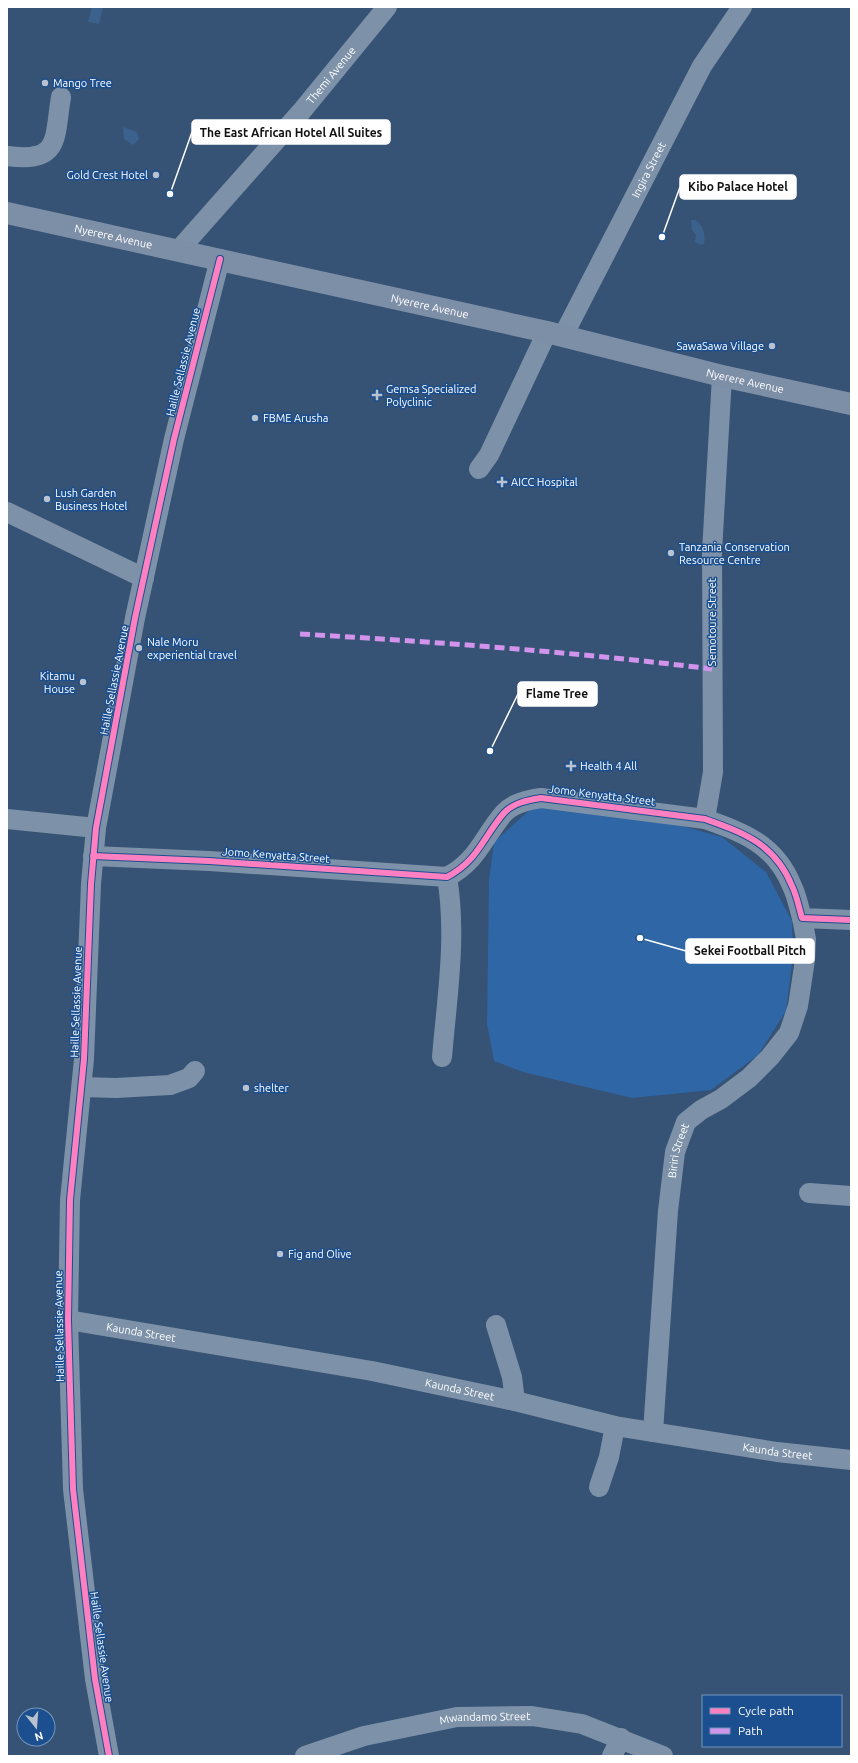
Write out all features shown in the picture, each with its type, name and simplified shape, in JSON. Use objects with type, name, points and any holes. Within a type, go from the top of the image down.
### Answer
[{"type":"main road","name":"Nyerere Avenue","points":[[7,213],[555,334],[722,376],[851,404]]},
{"type":"street","name":"Themi Avenue","points":[[178,251],[301,112],[387,7]]},
{"type":"street","name":"Ingira Street","points":[[479,469],[489,455],[702,66],[742,7]]},
{"type":"street","points":[[7,156],[41,156],[48,150],[54,139],[61,97]]},
{"type":"street","name":"Haille Sellassie Avenue","points":[[110,1756],[96,1679],[74,1496],[68,1320],[70,1200],[82,1087],[88,930],[93,856],[96,828],[144,578],[174,439],[220,259]]},
{"type":"street","name":"Semotoure Street","points":[[705,819],[714,772],[712,552],[722,376]]},
{"type":"street","points":[[7,512],[144,578]]},
{"type":"street","name":"Jomo Kenyatta Street","points":[[93,856],[209,861],[447,877],[462,869],[477,852],[505,812],[523,801],[541,798],[705,819],[728,828],[762,844],[780,863],[792,886],[802,918]]},
{"type":"street","points":[[7,819],[96,828]]},
{"type":"street","points":[[442,1057],[452,942],[452,905],[447,877]]},
{"type":"street","points":[[802,918],[851,920]]},
{"type":"street","name":"Biriri Street","points":[[653,1432],[668,1211],[675,1152],[686,1122],[701,1110],[720,1099],[749,1078],[770,1057],[789,1033],[798,1006],[805,960],[806,939],[802,918]]},
{"type":"street","points":[[82,1087],[116,1088],[170,1086],[189,1078],[195,1071]]},
{"type":"street","points":[[810,1193],[851,1196]]},
{"type":"street","name":"Kaunda Street","points":[[68,1320],[372,1371],[516,1401],[615,1426],[777,1452],[851,1460]]},
{"type":"street","points":[[496,1325],[512,1377],[516,1401]]},
{"type":"street","points":[[599,1487],[609,1457],[615,1426]]},
{"type":"street","name":"Mwandamo Street","points":[[305,1756],[364,1736],[457,1717],[532,1716],[582,1724],[621,1738],[663,1756]]},
{"type":"street","points":[[612,1756],[621,1738]]},
{"type":"shaded area","points":[[92,7],[103,7],[99,24],[88,22]]},
{"type":"shaded area","points":[[123,127],[137,132],[139,139],[133,145],[124,139]]},
{"type":"shaded area","points":[[691,220],[695,220],[702,227],[705,241],[704,244],[700,245],[695,242],[696,235],[692,230]]},
{"type":"shaded area","points":[[533,807],[664,821],[722,837],[766,872],[792,921],[793,955],[786,1011],[758,1055],[711,1090],[632,1098],[523,1072],[494,1061],[487,1024],[489,880],[494,842]]},
{"type":"marked path","points":[[300,634],[506,648],[609,657],[712,669]]},
{"type":"cycle path","points":[[109,1756],[95,1679],[73,1489],[68,1320],[70,1200],[84,1059],[91,884],[96,828],[135,618],[174,439],[220,259]]},
{"type":"cycle path","points":[[93,856],[209,861],[447,877],[466,864],[504,813],[521,802],[541,798],[705,819],[733,829],[757,842],[777,860],[794,890],[802,918],[851,920]]},
{"type":"place","name":"Mango Tree","points":[[45,83]]},
{"type":"place","name":"Gold Crest Hotel","points":[[156,175]]},
{"type":"place","name":"The East African Hotel All Suites","points":[[170,194]]},
{"type":"place","name":"Kibo Palace Hotel","points":[[662,237]]},
{"type":"place","name":"SawaSawa Village","points":[[772,346]]},
{"type":"place","name":"Gemsa Specialized Polyclinic","points":[[377,395]]},
{"type":"place","name":"FBME Arusha","points":[[255,418]]},
{"type":"place","name":"AICC Hospital","points":[[502,482]]},
{"type":"place","name":"Lush Garden Business Hotel","points":[[47,499]]},
{"type":"place","name":"Tanzania Conservation Resource Centre","points":[[671,553]]},
{"type":"place","name":"Nale Moru experiential travel","points":[[139,648]]},
{"type":"place","name":"Kitamu House","points":[[83,682]]},
{"type":"place","name":"Flame Tree","points":[[490,751]]},
{"type":"place","name":"Health 4 All","points":[[571,766]]},
{"type":"place","name":"Sekei Football Pitch","points":[[640,938]]},
{"type":"place","name":"shelter","points":[[246,1088]]},
{"type":"place","name":"Fig and Olive","points":[[280,1254]]}]
